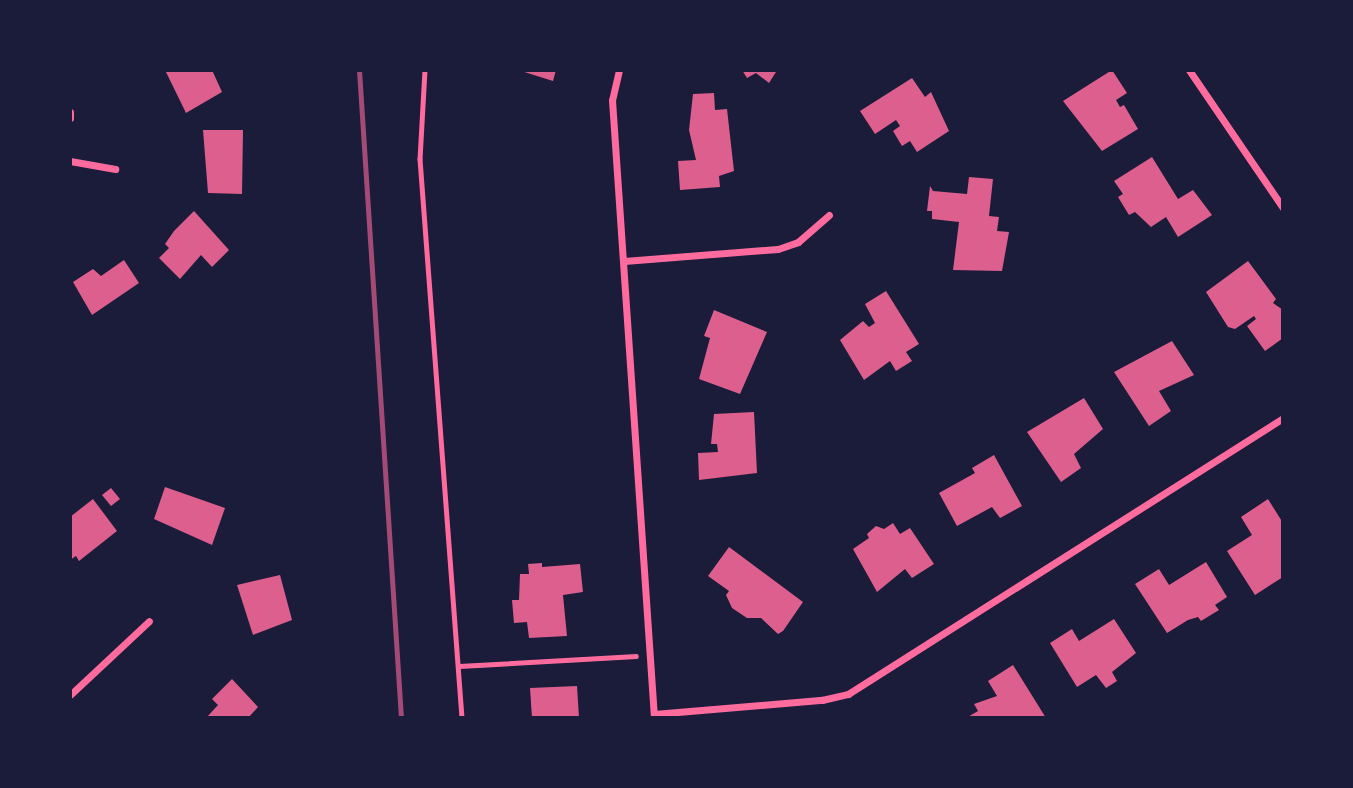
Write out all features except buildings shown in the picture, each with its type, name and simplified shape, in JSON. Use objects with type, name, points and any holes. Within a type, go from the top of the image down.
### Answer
[{"type":"street","points":[[619,70],[612,100],[654,716],[822,701],[848,694],[1283,418]]},
{"type":"street","points":[[1189,70],[1283,208]]},
{"type":"street","points":[[70,112],[70,118]]},
{"type":"street","points":[[70,161],[115,169]]},
{"type":"street","points":[[624,261],[778,249],[798,242],[829,215]]},
{"type":"street","points":[[70,695],[149,621]]},
{"type":"path","points":[[425,70],[420,159],[463,718]]},
{"type":"path","points":[[459,666],[651,655]]},
{"type":"railway","points":[[359,70],[401,718]]}]
